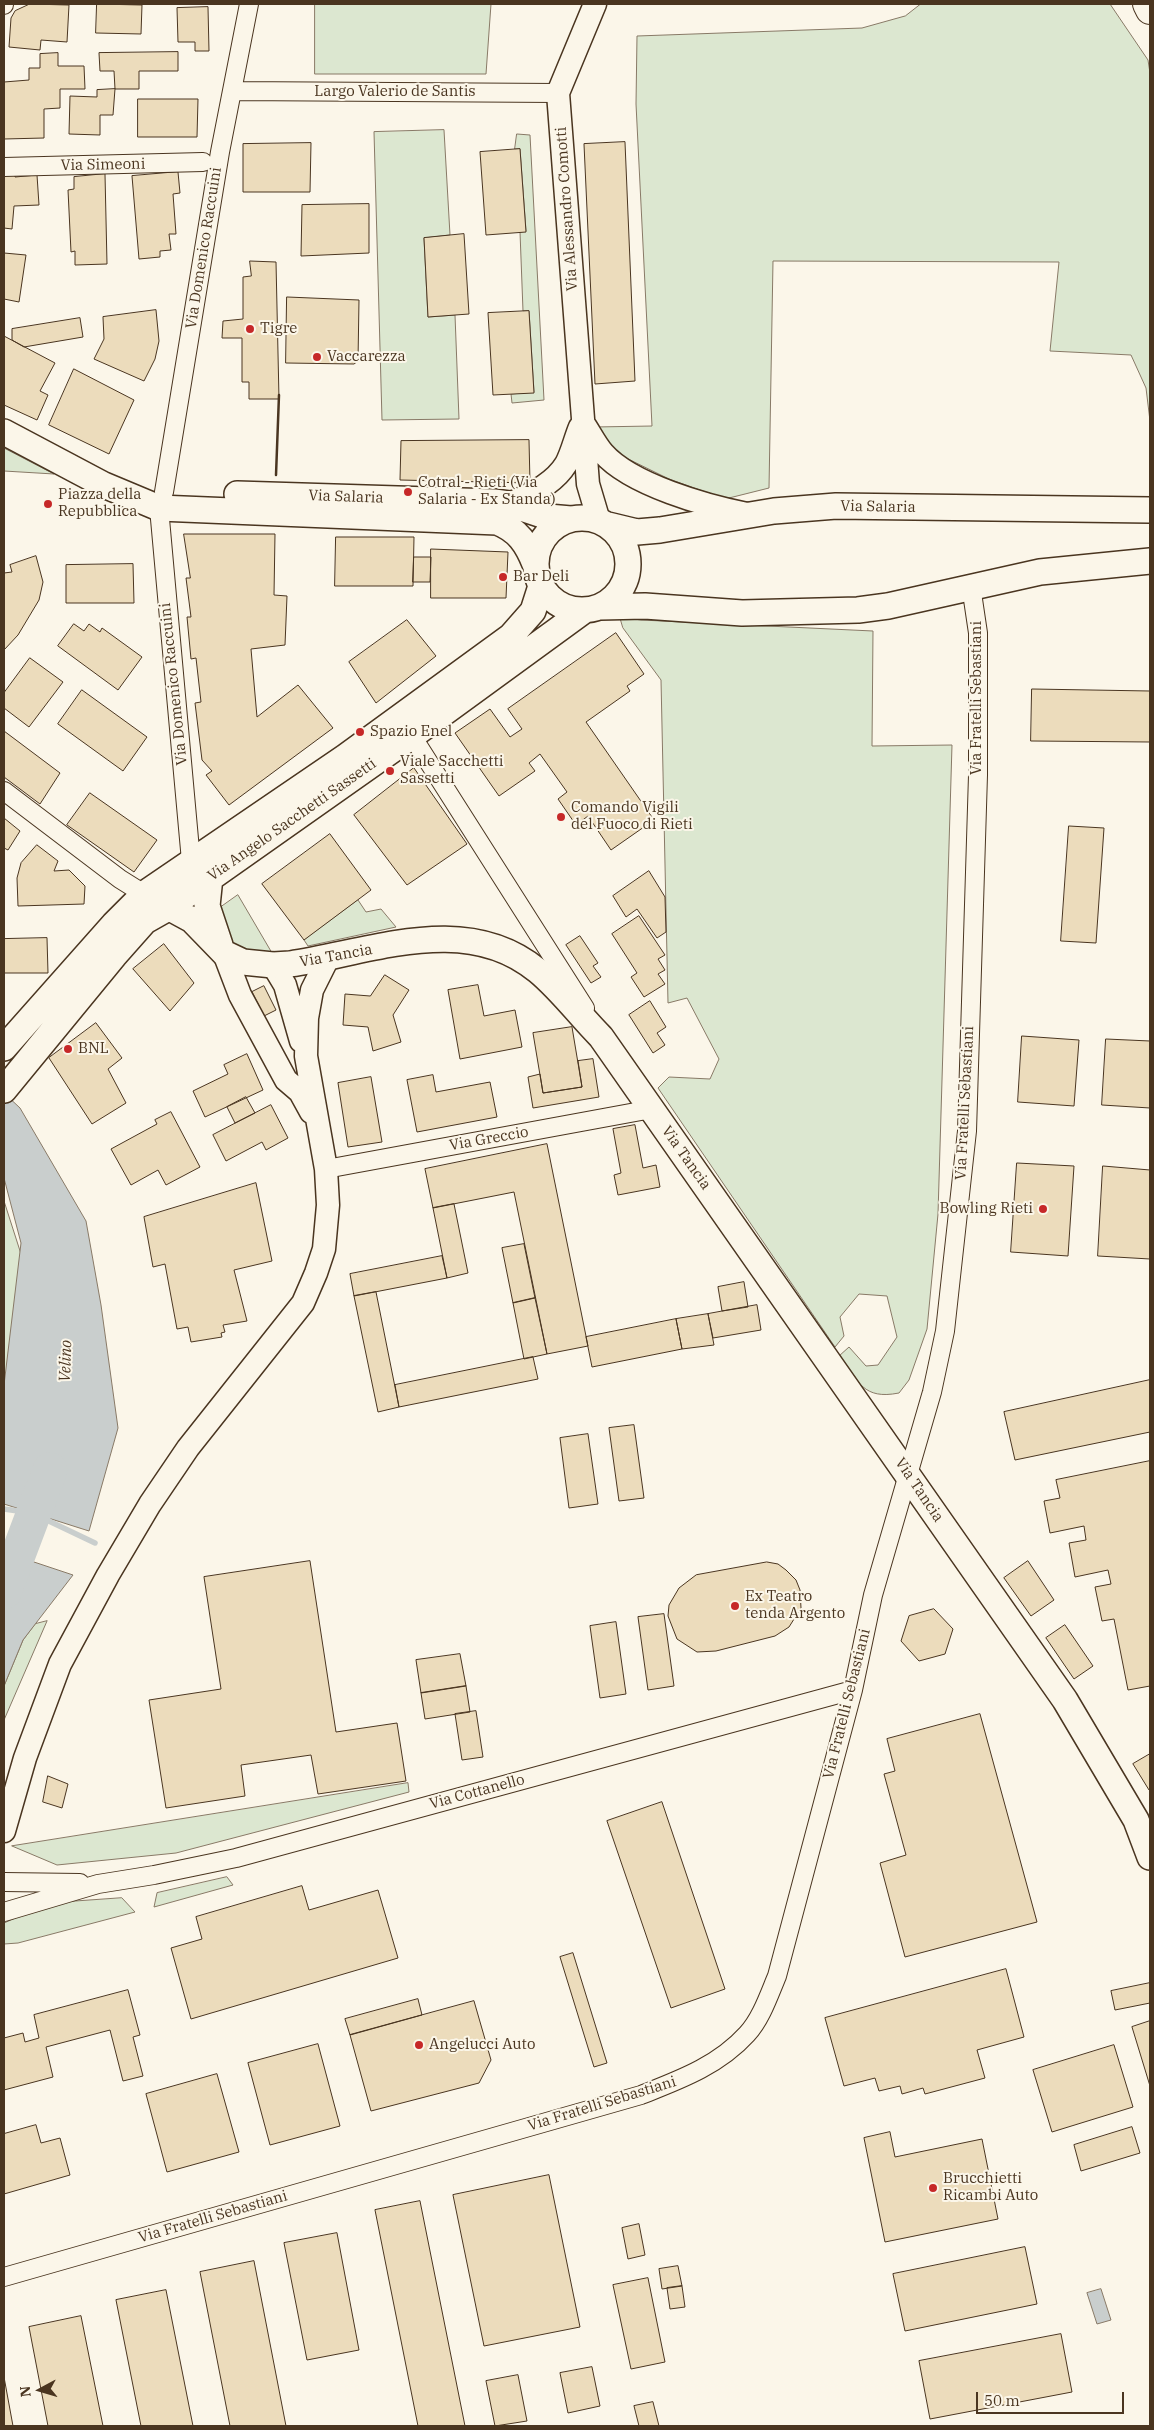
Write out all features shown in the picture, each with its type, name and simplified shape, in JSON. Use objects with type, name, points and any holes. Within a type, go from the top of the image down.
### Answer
[{"type":"highway","points":[[1147,4],[1150,10]]},
{"type":"main road","name":"Via Salaria","points":[[4,432],[120,492],[161,500],[496,522],[508,526],[529,547],[538,575]]},
{"type":"main road","name":"Via Salaria","points":[[161,500],[508,504],[548,517],[571,519]]},
{"type":"main road","name":"Via Salaria","points":[[603,523],[637,532],[806,507],[836,506],[1150,510]]},
{"type":"main road","points":[[593,608],[612,599],[622,588],[627,575],[628,561],[625,547],[618,535],[603,523],[580,517],[559,524],[546,536],[537,552],[538,575],[549,597],[560,605],[572,610],[646,606],[742,613],[829,612],[888,606],[1040,572],[1150,561]]},
{"type":"main road","name":"Via Angelo Sacchetti Sassetti","points":[[7,1044],[114,924],[144,894],[191,860],[345,757],[511,636],[533,612],[538,575]]},
{"type":"main road","name":"Via Angelo Sacchetti Sassetti","points":[[4,1090],[146,921],[168,908],[593,608]]},
{"type":"main road","points":[[210,877],[207,906],[224,953]]},
{"type":"main road","name":"Via Tancia","points":[[144,894],[192,920],[224,953],[243,962],[273,965],[328,958],[427,939],[453,938],[484,942],[507,952],[538,971],[601,1038],[908,1474],[1004,1616],[1066,1700],[1136,1820],[1150,1857]]},
{"type":"street","name":"Via Domenico Raccuini","points":[[191,860],[161,500],[249,4]]},
{"type":"street","name":"Via Alessandro Comotti","points":[[595,4],[558,93],[588,484],[603,523]]},
{"type":"street","name":"Largo Valerio de Santis","points":[[232,92],[558,93]]},
{"type":"street","name":"Via Simeoni","points":[[4,167],[203,162]]},
{"type":"street","points":[[508,504],[529,496],[551,480],[566,464],[582,421]]},
{"type":"street","points":[[582,421],[604,454],[628,472],[691,501],[753,515]]},
{"type":"street","name":"Via Fratelli Sebastiani","points":[[4,2277],[641,2095],[688,2077],[722,2056],[748,2034],[766,2004],[777,1976],[853,1690],[873,1595],[932,1392],[945,1330],[967,1131],[978,766],[978,632],[971,586]]},
{"type":"street","points":[[412,736],[529,922],[579,996],[601,1038]]},
{"type":"street","name":"Via Tancia","points":[[4,791],[58,830],[120,879],[144,894]]},
{"type":"street","points":[[224,953],[240,995],[286,1080],[300,1092],[320,1128]]},
{"type":"street","points":[[306,1056],[307,1018],[312,990],[328,958]]},
{"type":"street","points":[[4,1831],[25,1758],[60,1664],[108,1575],[150,1504],[188,1448],[303,1303],[324,1249],[328,1205],[326,1169],[320,1128],[310,1086],[306,1056],[285,985],[273,965]]},
{"type":"street","name":"Via Greccio","points":[[326,1169],[652,1109]]},
{"type":"street","name":"Via Cottanello","points":[[4,1912],[98,1884],[154,1876],[236,1858],[853,1690]]},
{"type":"street","name":"Via Cottanello","points":[[4,1882],[98,1884]]},
{"type":"green space","points":[[315,4],[491,4],[486,74],[315,74]]},
{"type":"green space","points":[[921,4],[1110,4],[1148,60],[1150,73],[1150,421],[1146,388],[1131,355],[1050,351],[1059,262],[773,261],[769,488],[725,499],[669,479],[618,454],[594,427],[652,426],[636,104],[637,36],[862,28],[905,16]]},
{"type":"green space","points":[[444,130],[450,235],[424,238],[428,317],[455,315],[459,419],[382,420],[374,132]]},
{"type":"green space","points":[[517,134],[530,135],[544,400],[512,403],[511,394],[534,392],[529,311],[523,311],[520,232],[526,231],[520,149],[515,149]]},
{"type":"green space","points":[[4,448],[54,474],[4,471]]},
{"type":"green space","points":[[620,617],[641,620],[873,631],[872,746],[952,745],[938,1214],[927,1329],[909,1380],[899,1393],[877,1394],[869,1391],[857,1381],[839,1356],[849,1347],[866,1366],[878,1365],[897,1337],[887,1296],[859,1294],[840,1317],[844,1336],[835,1347],[658,1088],[669,1077],[710,1079],[719,1059],[687,998],[668,1003],[661,680],[623,628]]},
{"type":"green space","points":[[238,895],[272,953],[248,950],[234,944],[229,938],[221,907]]},
{"type":"green space","points":[[358,900],[366,912],[381,909],[396,927],[308,946],[304,940]]},
{"type":"green space","points":[[4,1201],[21,1254],[13,1370],[4,1382]]},
{"type":"green space","points":[[47,1621],[4,1720],[4,1686],[23,1640],[35,1624]]},
{"type":"green space","points":[[408,1783],[409,1792],[176,1853],[57,1865],[12,1846]]},
{"type":"green space","points":[[227,1877],[233,1885],[154,1907],[157,1893]]},
{"type":"green space","points":[[122,1898],[135,1912],[18,1943],[4,1944],[4,1923],[40,1907],[62,1902]]},
{"type":"water","points":[[4,1093],[20,1108],[86,1221],[101,1305],[118,1428],[89,1531],[4,1504],[4,1385],[21,1243],[4,1178]]},
{"type":"water","points":[[4,1552],[73,1575],[23,1640],[4,1686]]},
{"type":"water","points":[[1101,2289],[1111,2320],[1097,2324],[1087,2293]]},
{"type":"building","points":[[30,4],[69,5],[67,42],[41,40],[40,50],[9,47],[11,18],[15,11]]},
{"type":"building","points":[[97,4],[142,5],[141,34],[96,33]]},
{"type":"building","points":[[208,7],[209,51],[195,51],[195,42],[178,42],[177,8]]},
{"type":"building","points":[[178,52],[178,71],[139,71],[139,89],[115,89],[114,71],[100,71],[99,53]]},
{"type":"building","points":[[58,53],[58,66],[84,66],[85,89],[60,89],[60,108],[44,109],[44,138],[4,139],[4,82],[29,80],[29,68],[40,68],[40,54]]},
{"type":"building","points":[[115,89],[113,115],[100,115],[100,135],[69,134],[70,96],[97,97],[97,90]]},
{"type":"building","points":[[138,99],[198,99],[197,137],[138,137]]},
{"type":"building","points":[[625,142],[635,381],[595,384],[584,144]]},
{"type":"building","points":[[311,143],[310,192],[243,192],[243,144]]},
{"type":"building","points":[[520,149],[526,232],[486,235],[480,152]]},
{"type":"building","points":[[178,172],[180,193],[173,194],[176,234],[169,234],[171,250],[160,251],[160,257],[139,259],[132,176]]},
{"type":"building","points":[[15,173],[15,177],[37,175],[39,205],[14,206],[12,229],[4,228],[4,174]]},
{"type":"building","points":[[105,174],[107,264],[75,265],[75,251],[71,252],[68,190],[74,189],[74,177]]},
{"type":"building","points":[[369,204],[369,253],[301,256],[302,205]]},
{"type":"building","points":[[464,234],[469,314],[428,317],[424,238]]},
{"type":"building","points":[[4,253],[26,255],[19,302],[4,299]]},
{"type":"building","name":"Tigre","points":[[250,261],[276,262],[279,399],[249,399],[249,382],[242,382],[242,338],[222,338],[223,321],[243,319],[243,277],[251,276]]},
{"type":"building","points":[[287,297],[359,300],[358,361],[354,364],[286,363]]},
{"type":"building","points":[[156,310],[159,341],[155,359],[144,381],[94,359],[104,339],[103,317]]},
{"type":"building","points":[[529,311],[534,393],[493,395],[488,313]]},
{"type":"building","points":[[80,318],[83,337],[24,347],[12,340],[12,329]]},
{"type":"building","points":[[4,336],[55,363],[40,391],[48,395],[37,420],[4,405]]},
{"type":"building","points":[[74,369],[134,400],[109,454],[49,425]]},
{"type":"building","points":[[529,440],[530,483],[400,480],[401,441]]},
{"type":"building","points":[[184,534],[275,534],[274,595],[287,596],[285,645],[251,649],[257,717],[298,685],[333,728],[229,805],[206,775],[212,771],[202,760],[195,703],[201,702],[196,658],[191,659],[187,617],[191,617],[186,578],[190,578]]},
{"type":"building","points":[[336,537],[414,537],[413,586],[335,586]]},
{"type":"building","points":[[431,549],[508,552],[506,598],[431,598]]},
{"type":"building","points":[[36,556],[43,582],[39,600],[18,635],[4,650],[4,573],[12,572],[10,565]]},
{"type":"building","points":[[414,557],[431,557],[430,582],[413,582]]},
{"type":"building","points":[[133,564],[134,603],[66,603],[66,565]]},
{"type":"building","points":[[407,620],[436,656],[376,703],[349,662]]},
{"type":"building","points":[[74,624],[84,631],[89,624],[100,632],[102,628],[142,657],[118,690],[58,646]]},
{"type":"building","points":[[616,633],[644,674],[627,686],[630,691],[586,722],[654,820],[611,850],[588,816],[576,825],[558,799],[567,792],[540,754],[529,763],[535,771],[499,796],[455,733],[490,709],[510,737],[522,729],[508,709]]},
{"type":"building","points":[[30,658],[63,682],[29,727],[4,708],[4,693]]},
{"type":"building","points":[[1032,689],[1150,691],[1150,742],[1031,741]]},
{"type":"building","points":[[82,690],[147,737],[123,771],[58,724]]},
{"type":"building","points":[[4,731],[60,773],[40,804],[4,777]]},
{"type":"building","points":[[414,768],[467,844],[407,885],[354,815]]},
{"type":"building","points":[[90,793],[157,840],[134,872],[67,825]]},
{"type":"building","points":[[4,818],[20,831],[8,850],[4,848]]},
{"type":"building","points":[[1069,826],[1104,828],[1096,943],[1061,941]]},
{"type":"building","points":[[330,834],[371,890],[304,940],[262,884]]},
{"type":"building","points":[[37,845],[58,861],[54,871],[69,870],[85,886],[84,904],[18,906],[17,878],[21,863]]},
{"type":"building","points":[[649,871],[665,897],[666,932],[657,938],[637,909],[626,917],[613,896]]},
{"type":"building","points":[[639,916],[665,955],[658,959],[665,970],[658,974],[665,984],[644,997],[631,977],[637,973],[612,934]]},
{"type":"building","points":[[580,936],[598,963],[593,966],[601,977],[591,983],[566,945]]},
{"type":"building","points":[[47,938],[48,973],[4,973],[4,939]]},
{"type":"building","points":[[164,944],[194,983],[170,1011],[133,969]]},
{"type":"building","points":[[385,975],[409,990],[393,1015],[401,1042],[373,1051],[368,1027],[343,1025],[345,994],[370,996]]},
{"type":"building","points":[[478,985],[484,1016],[515,1010],[522,1047],[460,1059],[448,990]]},
{"type":"building","points":[[264,986],[276,1010],[264,1016],[252,992]]},
{"type":"building","points":[[650,1001],[666,1027],[657,1033],[665,1045],[653,1053],[629,1015]]},
{"type":"building","points":[[96,1023],[122,1058],[108,1069],[126,1103],[92,1124],[49,1058]]},
{"type":"building","points":[[572,1027],[582,1087],[543,1093],[533,1033]]},
{"type":"building","points":[[1022,1036],[1079,1040],[1074,1106],[1018,1102]]},
{"type":"building","points":[[1106,1039],[1150,1041],[1150,1108],[1102,1105]]},
{"type":"building","points":[[247,1054],[263,1090],[205,1117],[193,1091],[228,1074],[224,1065]]},
{"type":"building","points":[[593,1059],[599,1097],[533,1108],[528,1077],[540,1074],[543,1093],[582,1087],[578,1061]]},
{"type":"building","points":[[433,1075],[436,1092],[490,1082],[497,1117],[417,1132],[407,1080]]},
{"type":"building","points":[[371,1077],[382,1142],[348,1147],[338,1083]]},
{"type":"building","points":[[246,1097],[255,1113],[235,1123],[227,1107]]},
{"type":"building","points":[[271,1105],[288,1138],[266,1150],[262,1142],[226,1161],[213,1135]]},
{"type":"building","points":[[171,1112],[200,1167],[166,1185],[158,1170],[131,1185],[111,1149],[157,1124],[155,1120]]},
{"type":"building","points":[[635,1125],[643,1168],[656,1165],[660,1187],[618,1195],[614,1175],[621,1173],[613,1129]]},
{"type":"building","points":[[547,1144],[588,1346],[547,1354],[514,1192],[433,1208],[425,1169]]},
{"type":"building","name":"Bowling Rieti","points":[[1017,1163],[1074,1166],[1068,1256],[1011,1252]]},
{"type":"building","points":[[1103,1166],[1150,1170],[1150,1259],[1098,1256]]},
{"type":"building","points":[[256,1183],[272,1261],[234,1270],[247,1321],[223,1325],[225,1332],[221,1333],[222,1337],[191,1342],[188,1327],[177,1329],[165,1264],[153,1267],[144,1217]]},
{"type":"building","points":[[454,1204],[468,1273],[447,1278],[433,1208]]},
{"type":"building","points":[[524,1244],[535,1298],[513,1303],[502,1248]]},
{"type":"building","points":[[442,1256],[447,1278],[354,1296],[350,1274]]},
{"type":"building","points":[[744,1282],[748,1307],[722,1311],[718,1287]]},
{"type":"building","points":[[376,1292],[399,1407],[378,1412],[354,1296]]},
{"type":"building","points":[[535,1298],[547,1354],[524,1359],[513,1303]]},
{"type":"building","points":[[757,1305],[761,1330],[713,1338],[708,1314]]},
{"type":"building","points":[[708,1314],[714,1345],[682,1349],[676,1319]]},
{"type":"building","points":[[676,1319],[682,1349],[592,1367],[586,1337]]},
{"type":"building","points":[[533,1357],[538,1379],[399,1407],[395,1385]]},
{"type":"building","points":[[1150,1380],[1150,1432],[1015,1460],[1004,1412]]},
{"type":"building","points":[[634,1425],[644,1498],[619,1501],[609,1428]]},
{"type":"building","points":[[588,1434],[598,1504],[569,1508],[560,1438]]},
{"type":"building","points":[[1150,1461],[1150,1686],[1128,1690],[1114,1619],[1102,1621],[1095,1587],[1111,1584],[1108,1570],[1075,1577],[1069,1543],[1086,1540],[1084,1526],[1050,1533],[1044,1501],[1060,1498],[1056,1480]]},
{"type":"building","points":[[310,1561],[336,1732],[397,1723],[406,1781],[318,1794],[311,1755],[241,1765],[245,1796],[166,1808],[149,1700],[221,1689],[204,1577]]},
{"type":"building","points":[[1028,1561],[1054,1600],[1031,1616],[1004,1578]]},
{"type":"building","name":"Ex Teatro tenda Argento","points":[[767,1562],[778,1564],[786,1570],[796,1580],[800,1590],[801,1608],[789,1627],[775,1636],[716,1651],[697,1652],[677,1639],[668,1616],[669,1605],[679,1588],[696,1575]]},
{"type":"building","points":[[934,1609],[953,1629],[945,1654],[919,1661],[901,1641],[909,1616]]},
{"type":"building","points":[[664,1614],[674,1686],[648,1690],[638,1617]]},
{"type":"building","points":[[616,1622],[626,1694],[600,1698],[590,1626]]},
{"type":"building","points":[[1065,1625],[1093,1666],[1074,1679],[1046,1638]]},
{"type":"building","points":[[460,1654],[466,1686],[421,1693],[416,1660]]},
{"type":"building","points":[[466,1686],[470,1712],[425,1719],[421,1693]]},
{"type":"building","points":[[476,1711],[483,1757],[462,1760],[455,1714]]},
{"type":"building","points":[[980,1714],[1037,1922],[905,1957],[880,1863],[906,1855],[884,1774],[895,1771],[887,1739]]},
{"type":"building","points":[[1150,1754],[1150,1789],[1149,1790],[1133,1764]]},
{"type":"building","points":[[48,1776],[68,1784],[62,1808],[43,1802]]},
{"type":"building","points":[[662,1802],[725,1989],[671,2008],[607,1821]]},
{"type":"building","points":[[302,1886],[309,1910],[378,1890],[398,1958],[191,2019],[171,1948],[202,1939],[196,1917]]},
{"type":"building","points":[[573,1953],[607,2063],[594,2067],[560,1957]]},
{"type":"building","points":[[1006,1969],[1024,2037],[977,2050],[985,2078],[925,2094],[923,2088],[902,2094],[900,2086],[879,2091],[875,2078],[844,2086],[825,2018]]},
{"type":"building","points":[[1150,1983],[1150,2003],[1115,2010],[1111,1991]]},
{"type":"building","points":[[128,1990],[140,2035],[133,2037],[143,2076],[123,2081],[110,2030],[46,2047],[53,2077],[4,2090],[4,2038],[23,2033],[25,2042],[39,2038],[34,2015]]},
{"type":"building","points":[[418,1999],[422,2015],[350,2035],[345,2019]]},
{"type":"building","points":[[474,2001],[491,2060],[479,2083],[371,2111],[350,2035]]},
{"type":"building","points":[[1150,2021],[1150,2086],[1132,2027]]},
{"type":"building","points":[[318,2044],[340,2126],[270,2145],[248,2063]]},
{"type":"building","points":[[1114,2045],[1133,2107],[1052,2132],[1033,2070]]},
{"type":"building","points":[[217,2074],[239,2152],[167,2172],[146,2094]]},
{"type":"building","points":[[36,2125],[41,2143],[60,2138],[70,2175],[4,2194],[4,2134]]},
{"type":"building","points":[[1132,2127],[1140,2153],[1081,2171],[1074,2145]]},
{"type":"building","name":"Brucchietti Ricambi Auto","points":[[890,2132],[895,2157],[982,2139],[998,2219],[885,2242],[864,2138]]},
{"type":"building","points":[[549,2175],[580,2327],[484,2346],[453,2195]]},
{"type":"building","points":[[420,2201],[465,2426],[418,2426],[375,2210]]},
{"type":"building","points":[[639,2224],[645,2255],[628,2259],[622,2228]]},
{"type":"building","points":[[337,2233],[359,2350],[307,2360],[284,2243]]},
{"type":"building","points":[[1025,2247],[1037,2304],[905,2331],[893,2274]]},
{"type":"building","points":[[254,2261],[286,2426],[230,2426],[200,2272]]},
{"type":"building","points":[[678,2266],[682,2286],[662,2289],[659,2269]]},
{"type":"building","points":[[648,2278],[665,2362],[631,2369],[613,2285]]},
{"type":"building","points":[[682,2286],[685,2307],[670,2309],[667,2288]]},
{"type":"building","points":[[166,2290],[193,2426],[141,2426],[116,2300]]},
{"type":"building","points":[[81,2316],[103,2426],[48,2426],[29,2327]]},
{"type":"building","points":[[1061,2334],[1072,2392],[930,2419],[919,2361]]},
{"type":"building","points":[[592,2367],[600,2406],[568,2413],[560,2373]]},
{"type":"building","points":[[518,2375],[527,2421],[495,2426],[486,2381]]},
{"type":"building","points":[[4,2377],[13,2426],[4,2426]]},
{"type":"building","points":[[653,2402],[659,2426],[639,2426],[634,2406]]},
{"type":"waterway","name":"Velino","points":[[4,1592],[50,1470]]},
{"type":"waterway","points":[[4,1509],[32,1513],[95,1543]]},
{"type":"wall","points":[[276,475],[279,395]]},
{"type":"place","name":"Tigre","points":[[250,329]]},
{"type":"place","name":"Vaccarezza","points":[[317,357]]},
{"type":"place","name":"Cotral - Rieti (Via Salaria - Ex Standa)","points":[[408,492]]},
{"type":"place","name":"Piazza della Repubblica","points":[[48,504]]},
{"type":"place","name":"Bar Deli","points":[[503,577]]},
{"type":"place","name":"Spazio Enel","points":[[360,732]]},
{"type":"place","name":"Viale Sacchetti Sassetti","points":[[390,771]]},
{"type":"place","name":"Comando Vigili del Fuoco di Rieti","points":[[561,817]]},
{"type":"place","name":"BNL","points":[[68,1049]]},
{"type":"place","name":"Bowling Rieti","points":[[1043,1209]]},
{"type":"place","name":"Ex Teatro tenda Argento","points":[[735,1606]]},
{"type":"place","name":"Angelucci Auto","points":[[419,2045]]},
{"type":"place","name":"Brucchietti Ricambi Auto","points":[[933,2188]]}]
